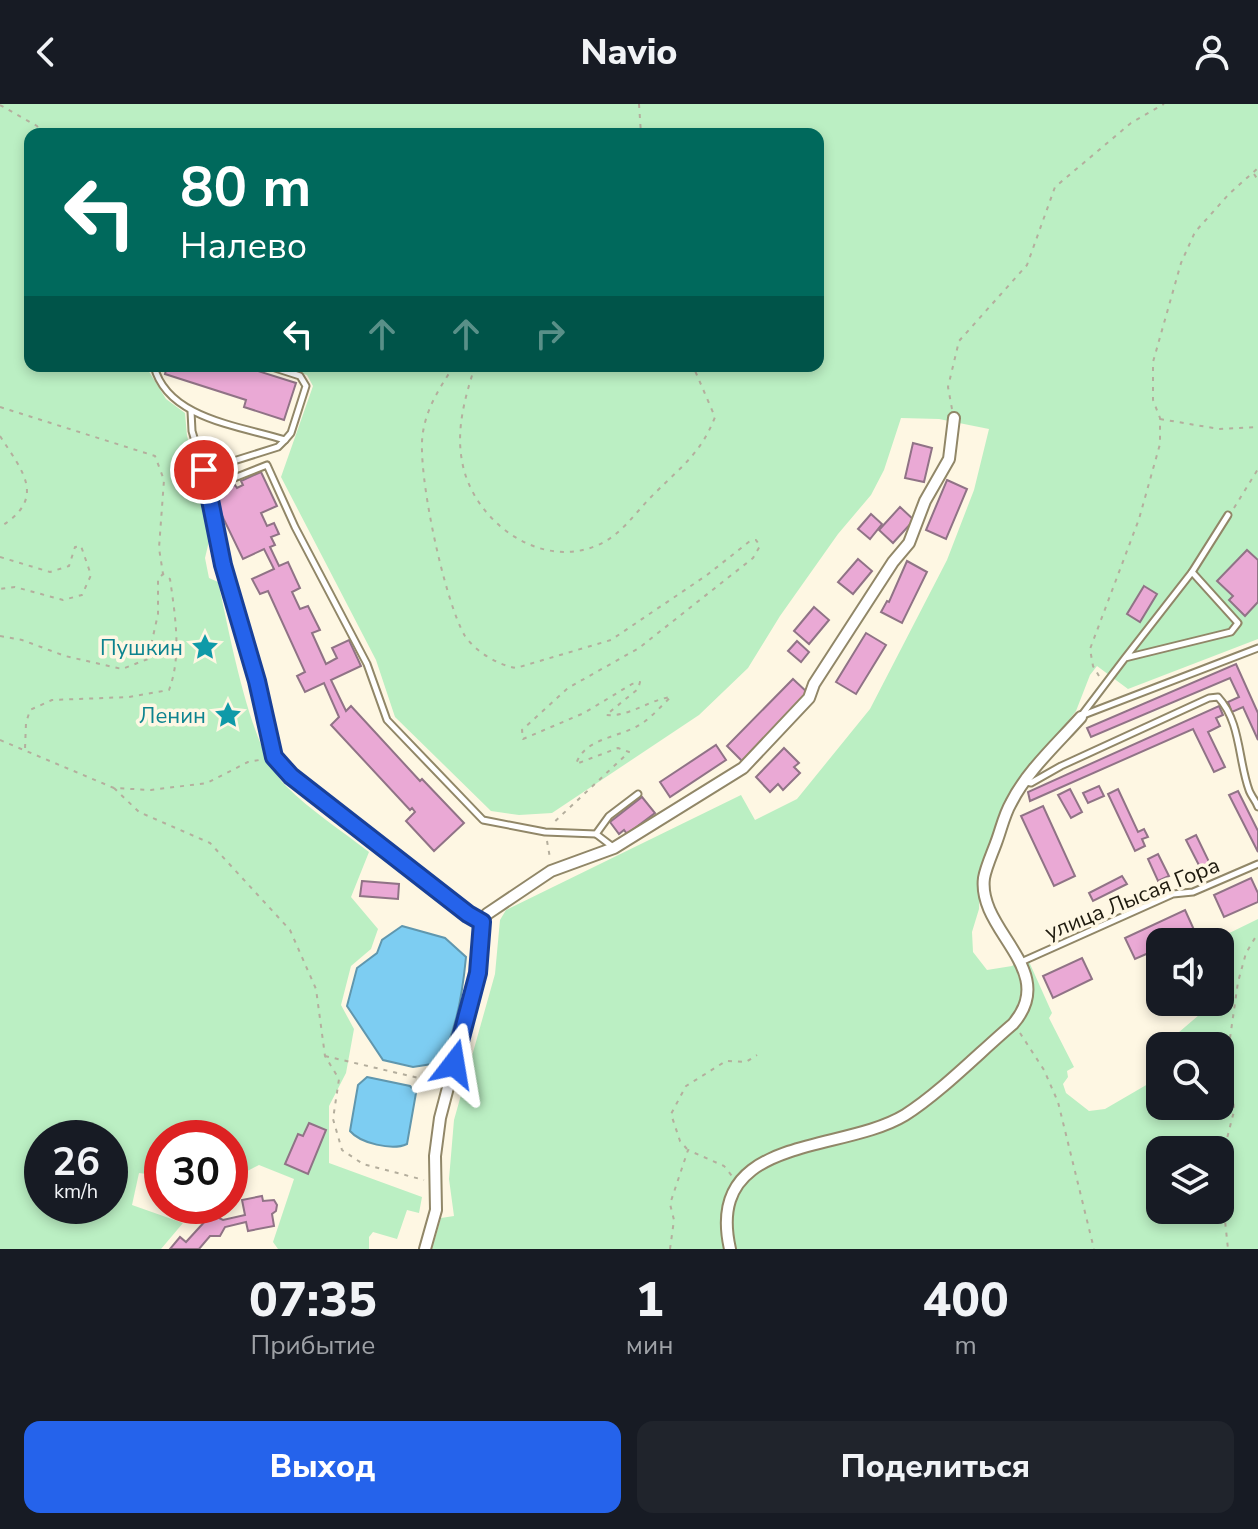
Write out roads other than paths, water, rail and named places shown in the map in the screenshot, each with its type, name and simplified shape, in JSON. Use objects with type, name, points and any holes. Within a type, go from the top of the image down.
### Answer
[{"type":"street","points":[[425,1249],[436,1210],[435,1156],[449,1085],[478,973],[482,922],[495,907],[551,871],[614,848],[743,768],[809,698],[814,684],[873,592],[909,543],[925,501],[949,459],[954,418]]},
{"type":"street","points":[[730,1249],[726,1233],[729,1206],[738,1184],[751,1168],[783,1153],[881,1127],[907,1114],[1013,1024],[1023,1012],[1028,999],[1028,985],[1020,962],[984,898],[984,877],[1010,803],[1081,717]]},
{"type":"lane","points":[[156,372],[168,392],[191,411],[285,440]]},
{"type":"lane","points":[[204,470],[278,447],[291,433],[306,386],[300,376],[288,372]]},
{"type":"lane","points":[[191,411],[192,431],[209,488],[223,565],[257,681],[274,757],[291,776],[482,922]]},
{"type":"lane","points":[[209,488],[267,465],[295,527],[367,664],[387,720],[483,820],[545,832],[596,834],[614,848]]},
{"type":"lane","points":[[1081,717],[1103,684],[1192,572],[1228,515]]},
{"type":"lane","points":[[1125,658],[1231,632],[1238,623],[1192,572]]},
{"type":"lane","points":[[1081,717],[1258,648]]},
{"type":"lane","points":[[1025,782],[1031,783],[1061,766],[1209,698],[1218,697],[1225,705],[1241,748],[1249,789],[1257,803]]},
{"type":"lane","points":[[596,834],[609,816],[638,794]]},
{"type":"lane","name":"улица Лысая Гора","points":[[1020,962],[1173,894],[1193,892],[1258,864]]},
{"type":"water","points":[[402,926],[445,938],[466,957],[454,1026],[438,1063],[413,1067],[383,1060],[347,1006],[357,968],[377,953],[382,940]]},
{"type":"water","points":[[367,1077],[410,1086],[416,1093],[407,1144],[393,1147],[377,1145],[350,1131],[358,1085]]},
{"type":"place","name":"Пушкин","points":[[205,647]]},
{"type":"place","name":"Ленин","points":[[228,715]]}]
